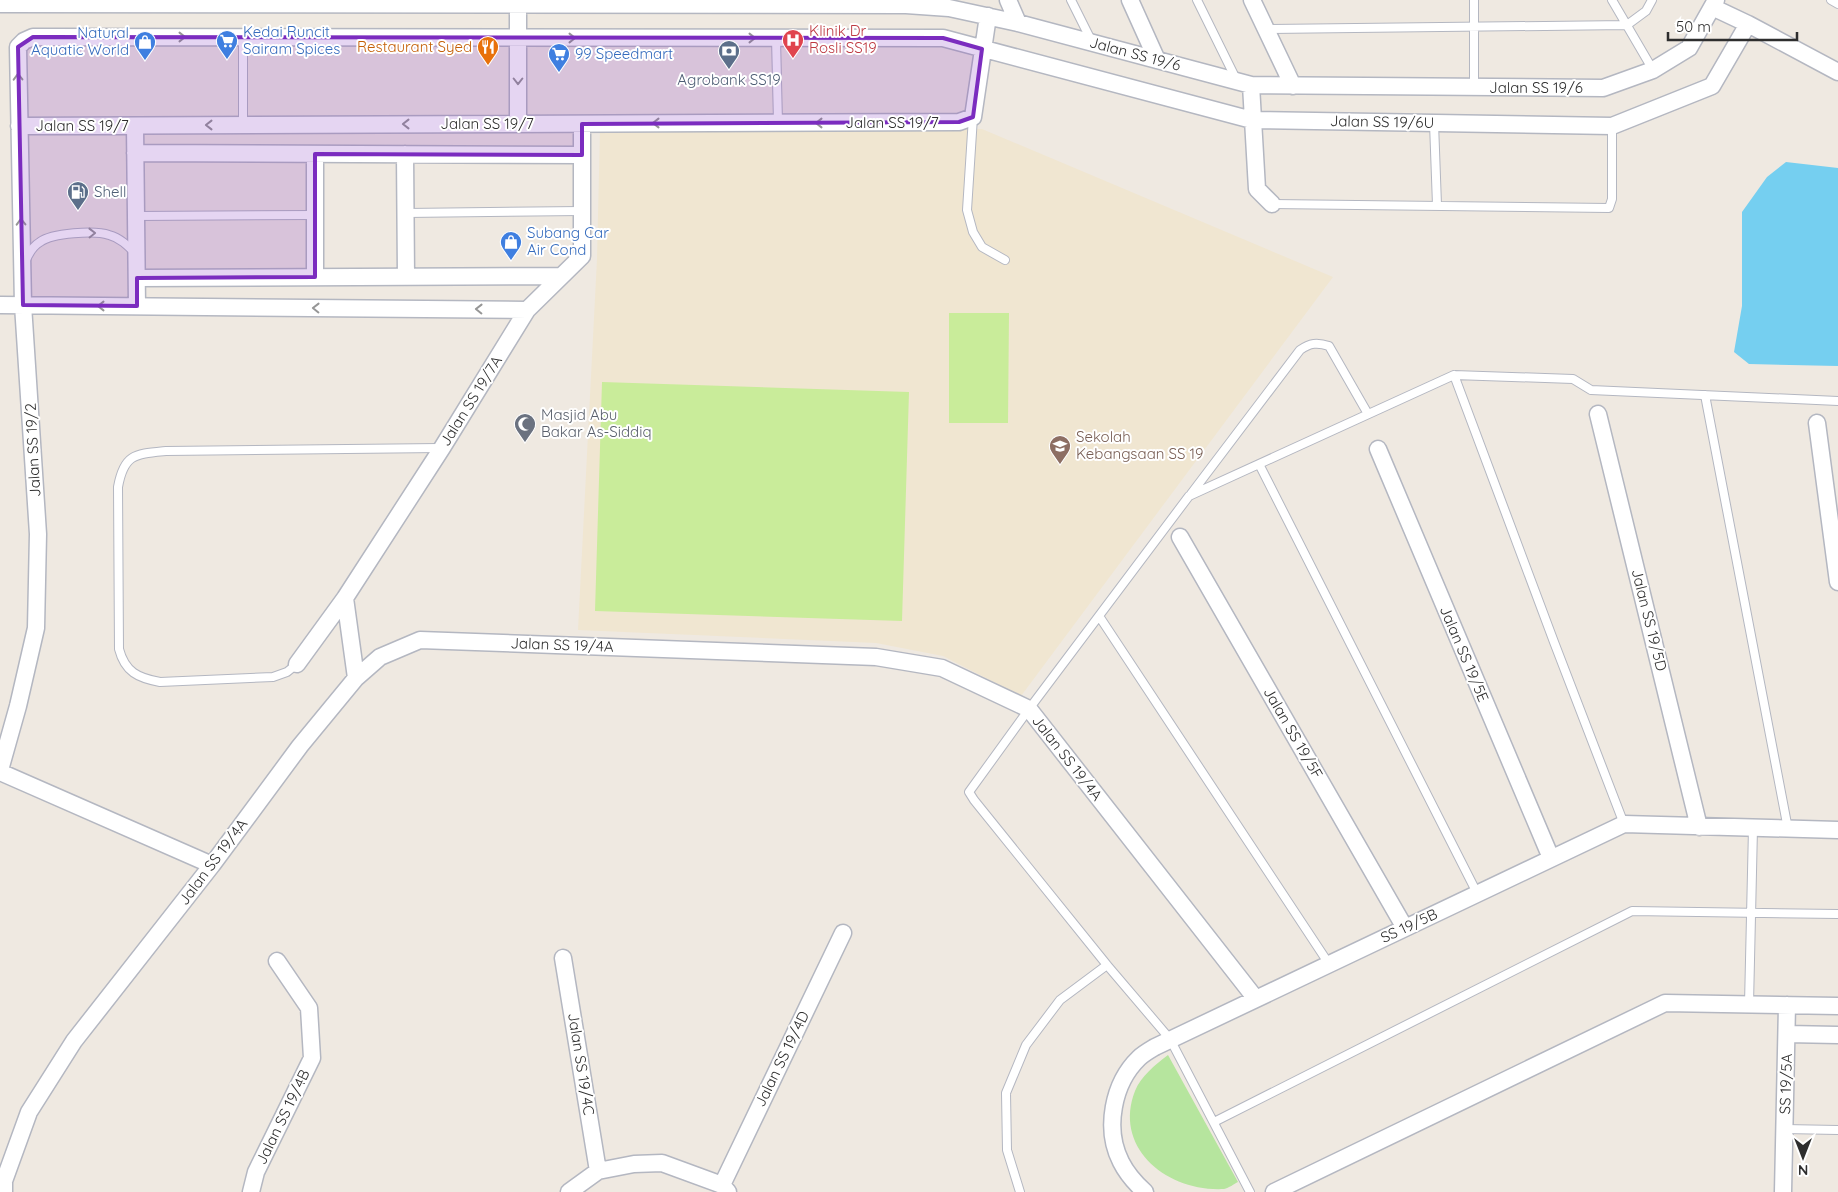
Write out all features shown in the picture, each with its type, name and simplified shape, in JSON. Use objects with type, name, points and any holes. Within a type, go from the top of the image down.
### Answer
[{"type":"street","points":[[1008,0],[1018,23]]},
{"type":"street","points":[[1130,0],[1157,60]]},
{"type":"street","points":[[1252,0],[1293,86]]},
{"type":"street","points":[[518,2],[518,124]]},
{"type":"street","name":"Jalan SS 19/6","points":[[0,4],[905,2],[949,8],[1018,23],[1244,83],[1293,86],[1603,88],[1653,70],[1688,48],[1714,4]]},
{"type":"street","points":[[1714,4],[1838,72]]},
{"type":"street","points":[[973,117],[988,16]]},
{"type":"street","name":"Jalan SS 19/6U","points":[[982,49],[1252,120],[1612,126],[1712,86],[1748,24]]},
{"type":"street","name":"Jalan SS 19/7","points":[[973,117],[959,122],[19,126],[18,47],[24,40],[33,36],[518,37],[944,38],[982,49]]},
{"type":"street","points":[[1244,83],[1252,120],[1257,189],[1272,204]]},
{"type":"street","name":"Jalan SS 19/7A","points":[[298,664],[345,598],[442,448],[527,310],[582,256],[582,124]]},
{"type":"street","name":"Jalan SS 19/2","points":[[0,771],[18,706],[36,628],[38,534],[31,400],[23,305],[19,126]]},
{"type":"street","points":[[134,126],[137,306]]},
{"type":"street","points":[[135,153],[582,155]]},
{"type":"street","points":[[315,154],[315,277]]},
{"type":"street","points":[[405,154],[406,277]]},
{"type":"street","points":[[137,278],[561,276]]},
{"type":"street","points":[[0,305],[527,310]]},
{"type":"street","name":"Jalan SS 19/5D","points":[[1598,414],[1699,827]]},
{"type":"street","points":[[1817,423],[1838,582]]},
{"type":"street","name":"Jalan SS 19/5E","points":[[1378,449],[1551,858]]},
{"type":"street","name":"Jalan SS 19/5F","points":[[1180,537],[1405,928]]},
{"type":"street","points":[[345,598],[356,678]]},
{"type":"street","name":"Jalan SS 19/4A","points":[[4,1192],[4,1181],[29,1112],[74,1041],[212,865],[300,746],[356,678],[380,657],[420,640],[876,657],[942,668],[1028,709],[1256,999]]},
{"type":"street","points":[[0,771],[212,865]]},
{"type":"street","name":"SS 19/5B","points":[[1145,1192],[1133,1181],[1120,1160],[1114,1138],[1113,1119],[1117,1096],[1127,1073],[1140,1057],[1170,1040],[1624,824],[1838,830]]},
{"type":"street","name":"Jalan SS 19/4D","points":[[725,1188],[843,933]]},
{"type":"street","name":"Jalan SS 19/4C","points":[[563,958],[598,1171]]},
{"type":"street","name":"Jalan SS 19/4B","points":[[252,1192],[256,1172],[312,1058],[309,1008],[277,961]]},
{"type":"street","points":[[1274,1192],[1665,1003],[1838,1006]]},
{"type":"street","name":"SS 19/5A","points":[[1783,1192],[1787,1005]]},
{"type":"street","points":[[1787,1034],[1838,1035]]},
{"type":"street","points":[[569,1192],[598,1171],[634,1164],[662,1163],[725,1188]]},
{"type":"lane","points":[[1071,0],[1092,42]]},
{"type":"lane","points":[[1196,0],[1244,83]]},
{"type":"lane","points":[[1474,0],[1474,87]]},
{"type":"lane","points":[[1612,0],[1653,70]]},
{"type":"lane","points":[[1266,29],[1627,25],[1646,11],[1652,0]]},
{"type":"lane","points":[[1831,0],[1838,4]]},
{"type":"lane","points":[[243,37],[243,125]]},
{"type":"lane","points":[[776,38],[778,123]]},
{"type":"lane","points":[[973,117],[967,210],[973,232],[982,247],[1005,260]]},
{"type":"lane","points":[[1434,123],[1436,205]]},
{"type":"lane","points":[[1272,204],[1609,208],[1612,199],[1612,126]]},
{"type":"lane","points":[[406,213],[582,211]]},
{"type":"lane","points":[[135,216],[315,215]]},
{"type":"lane","points":[[22,266],[30,252],[41,240],[67,235],[99,233],[110,235],[122,240],[136,255]]},
{"type":"lane","points":[[1250,1192],[1170,1040],[1107,965],[969,792],[1028,709],[1300,350],[1307,345],[1320,343],[1329,346],[1368,414]]},
{"type":"lane","points":[[1454,375],[1624,824]]},
{"type":"lane","points":[[1189,496],[1454,375],[1573,379],[1591,390],[1838,401]]},
{"type":"lane","points":[[1705,395],[1788,829]]},
{"type":"lane","points":[[298,664],[287,672],[273,677],[160,682],[144,679],[129,670],[122,662],[119,649],[118,488],[121,470],[130,459],[146,453],[166,451],[442,448]]},
{"type":"lane","points":[[1259,464],[1477,893]]},
{"type":"lane","points":[[1099,616],[1330,964]]},
{"type":"lane","points":[[1749,1004],[1753,828]]},
{"type":"lane","points":[[1214,1122],[1632,911],[1751,911],[1838,914]]},
{"type":"lane","points":[[1020,1192],[1007,1150],[1006,1093],[1026,1045],[1060,1000],[1107,965]]},
{"type":"lane","points":[[1784,1129],[1838,1130]]},
{"type":"highlighted area","points":[[33,37],[943,38],[982,49],[973,117],[959,122],[582,124],[582,155],[315,154],[315,277],[137,278],[137,306],[23,305],[18,47]]},
{"type":"shaded area","points":[[982,129],[1333,277],[1021,696],[943,656],[876,643],[578,630],[597,259],[600,130]]},
{"type":"green space","points":[[949,313],[1009,313],[1008,423],[949,423]]},
{"type":"green space","points":[[602,382],[909,392],[902,621],[595,611]]},
{"type":"green space","points":[[1168,1055],[1238,1182],[1228,1188],[1203,1188],[1183,1183],[1165,1174],[1150,1162],[1138,1147],[1131,1130],[1130,1111],[1135,1091],[1153,1067]]},
{"type":"water","points":[[1786,162],[1838,168],[1838,366],[1749,364],[1734,352],[1742,306],[1742,212],[1767,177]]},
{"type":"place","name":"Klinik Dr Rosli SS19","points":[[793,59]]},
{"type":"place","name":"Kedai Runcit Sairam Spices","points":[[227,60]]},
{"type":"place","name":"Natural Aquatic World","points":[[145,61]]},
{"type":"place","name":"Restaurant Syed","points":[[488,66]]},
{"type":"place","name":"Agrobank SS19","points":[[729,70]]},
{"type":"place","name":"99 Speedmart","points":[[559,73]]},
{"type":"place","name":"Shell","points":[[78,211]]},
{"type":"place","name":"Subang Car Air Cond","points":[[511,261]]},
{"type":"place","name":"Masjid Abu Bakar As-Siddiq","points":[[525,443]]},
{"type":"place","name":"Sekolah Kebangsaan SS 19","points":[[1060,465]]}]
